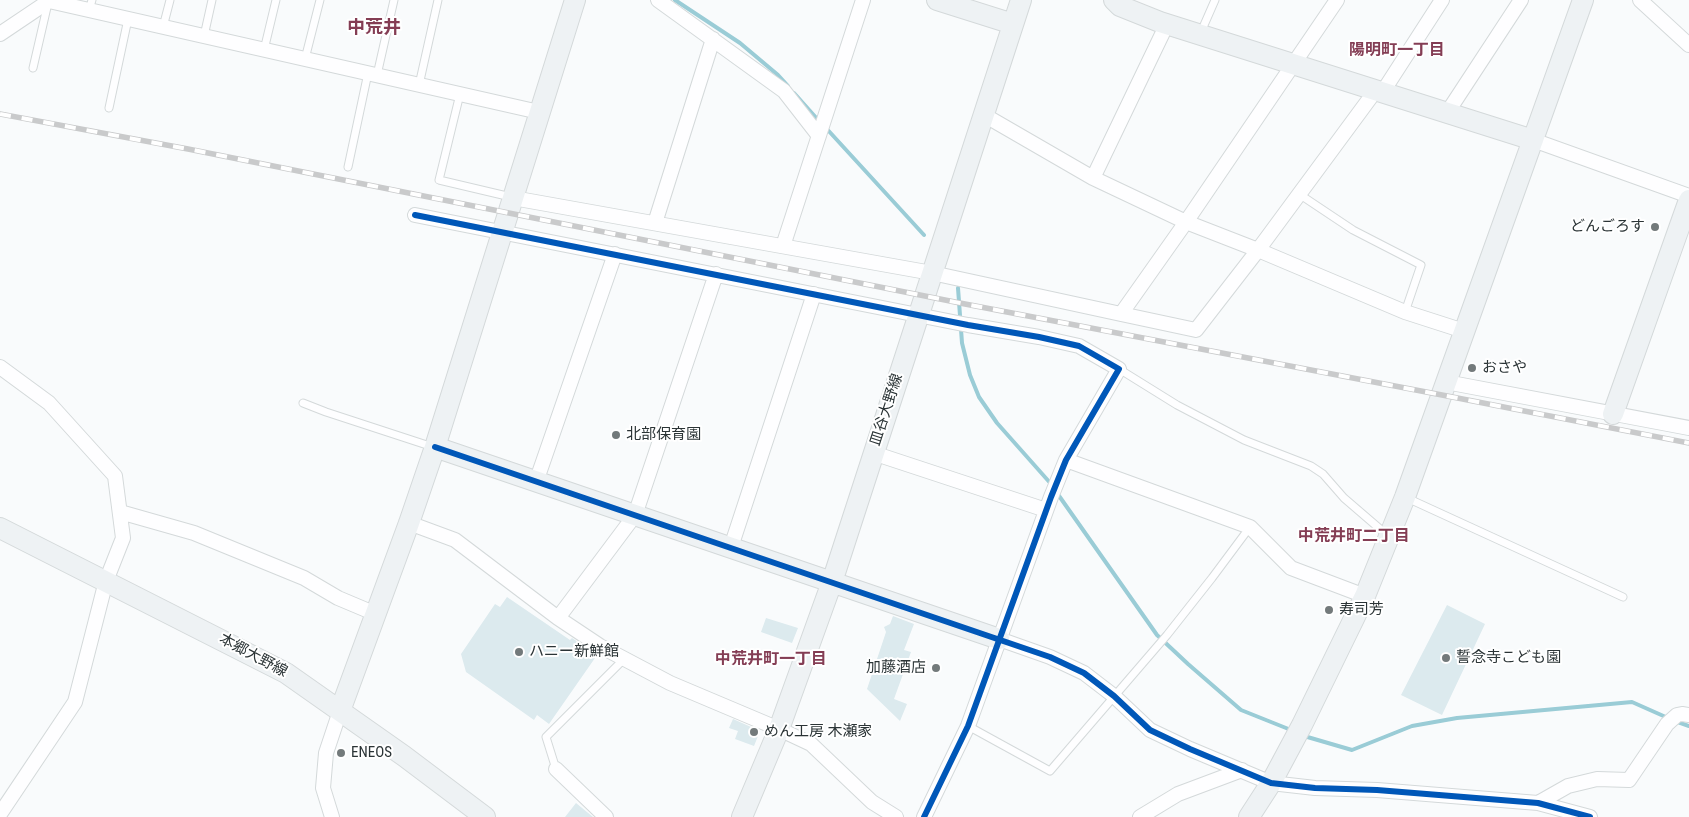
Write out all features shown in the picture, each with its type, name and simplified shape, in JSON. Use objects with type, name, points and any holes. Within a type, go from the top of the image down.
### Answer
[{"type":"street","points":[[0,34],[49,0],[90,5],[128,19],[539,112]]},
{"type":"street","points":[[332,817],[323,788],[326,753],[435,447],[575,0]]},
{"type":"street","points":[[658,0],[784,91],[819,136]]},
{"type":"street","points":[[782,246],[863,0]]},
{"type":"street","points":[[937,0],[1013,24]]},
{"type":"street","name":"皿谷大野線","points":[[742,817],[779,729],[832,582],[1021,0]]},
{"type":"street","points":[[1114,0],[1120,6],[1167,24],[1532,140],[1689,198],[1613,414]]},
{"type":"street","points":[[1121,314],[1337,0]]},
{"type":"street","points":[[513,198],[932,273],[1196,330],[1379,92],[1442,0]]},
{"type":"street","points":[[1448,113],[1521,0]]},
{"type":"street","points":[[1249,817],[1271,782],[1298,732],[1366,596],[1405,497],[1583,0]]},
{"type":"street","points":[[1640,0],[1689,45]]},
{"type":"street","points":[[1093,178],[1167,24]]},
{"type":"street","points":[[655,223],[712,39]]},
{"type":"street","points":[[984,115],[1093,178],[1186,222],[1405,312],[1464,331]]},
{"type":"street","points":[[415,215],[968,325],[1039,337],[1079,346],[1119,369],[1066,460],[968,726],[924,817]]},
{"type":"street","points":[[536,482],[615,254]]},
{"type":"street","points":[[558,618],[635,515],[716,274]]},
{"type":"street","points":[[731,548],[814,294]]},
{"type":"street","points":[[0,366],[49,403],[115,476],[123,538],[106,581],[75,702],[0,814]]},
{"type":"street","points":[[1446,382],[1689,428]]},
{"type":"street","points":[[435,447],[1050,657],[1084,673],[1114,696],[1150,730],[1190,749],[1271,782],[1314,788],[1387,791],[1538,803],[1590,817]]},
{"type":"street","points":[[873,453],[1049,504]]},
{"type":"street","points":[[1066,460],[1250,527],[1291,568],[1366,596]]},
{"type":"street","points":[[120,512],[194,532],[304,578],[338,598],[376,614]]},
{"type":"street","points":[[409,523],[455,540],[558,618],[600,646],[670,683],[811,744],[872,802],[896,817]]},
{"type":"street","name":"本郷大野線","points":[[0,528],[286,672],[404,756],[485,817]]},
{"type":"street","points":[[1538,803],[1568,786],[1598,779],[1629,780],[1678,718]]},
{"type":"street","points":[[556,769],[606,817]]},
{"type":"street","points":[[1140,817],[1178,794],[1242,770]]},
{"type":"lane","points":[[33,68],[49,0]]},
{"type":"lane","points":[[163,27],[170,0]]},
{"type":"lane","points":[[204,36],[212,0]]},
{"type":"lane","points":[[264,50],[276,0]]},
{"type":"lane","points":[[305,59],[320,0]]},
{"type":"lane","points":[[348,167],[372,74],[394,0]]},
{"type":"lane","points":[[419,85],[438,0]]},
{"type":"lane","points":[[1199,35],[1215,0]]},
{"type":"lane","points":[[109,108],[128,19]]},
{"type":"lane","points":[[460,94],[440,180],[513,198]]},
{"type":"lane","points":[[1299,194],[1353,230],[1421,264],[1405,312]]},
{"type":"lane","points":[[1119,369],[1176,406],[1244,440],[1311,466],[1323,474],[1344,498],[1389,537]]},
{"type":"lane","points":[[303,402],[326,412],[435,447]]},
{"type":"lane","points":[[1405,497],[1623,597]]},
{"type":"lane","points":[[968,726],[1050,771],[1158,646],[1250,527]]},
{"type":"lane","points":[[556,769],[546,737],[624,659]]},
{"type":"building","points":[[507,597],[570,640],[572,638],[585,647],[583,650],[595,658],[549,724],[537,715],[534,720],[466,672],[461,654],[495,604],[500,607]]},
{"type":"building","points":[[1447,605],[1485,624],[1442,715],[1401,695]]},
{"type":"building","points":[[893,616],[914,624],[904,650],[911,652],[894,699],[907,704],[900,721],[867,689],[886,632],[884,627],[890,624]]},
{"type":"building","points":[[766,618],[798,628],[792,643],[761,632]]},
{"type":"building","points":[[733,719],[760,731],[754,746],[735,739],[738,731],[729,728]]},
{"type":"building","points":[[576,803],[593,817],[565,817]]},
{"type":"waterway","points":[[675,0],[740,43],[778,75],[788,86]]},
{"type":"waterway","points":[[794,93],[819,121]]},
{"type":"waterway","points":[[826,128],[924,235]]},
{"type":"waterway","points":[[958,288],[962,343],[970,375],[979,397],[997,423],[1052,485]]},
{"type":"waterway","points":[[1057,493],[1157,635],[1241,710],[1291,730]]},
{"type":"waterway","points":[[1304,736],[1352,750],[1412,726],[1457,718],[1632,702],[1668,718]]},
{"type":"waterway","points":[[1675,721],[1689,726]]},
{"type":"railway","points":[[0,114],[188,149],[965,304],[1689,443]]},
{"type":"cycle path","points":[[415,215],[968,325],[1039,337],[1079,346],[1119,369],[1066,460],[968,726],[924,817]]},
{"type":"cycle path","points":[[435,447],[1050,657],[1084,673],[1114,696],[1150,730],[1271,783],[1315,788],[1377,790],[1538,803],[1590,817]]},
{"type":"place","name":"どんごろす","points":[[1655,227]]},
{"type":"place","name":"おさや","points":[[1472,368]]},
{"type":"place","name":"北部保育園","points":[[616,435]]},
{"type":"place","name":"寿司芳","points":[[1329,610]]},
{"type":"place","name":"ハニー新鮮館","points":[[519,652]]},
{"type":"place","name":"誓念寺こども園","points":[[1446,658]]},
{"type":"place","name":"加藤酒店","points":[[936,668]]},
{"type":"place","name":"めん工房 木瀬家","points":[[754,732]]},
{"type":"place","name":"ENEOS","points":[[341,753]]},
{"type":"district","name":"中荒井","points":[[374,28]]},
{"type":"district","name":"陽明町一丁目","points":[[1397,51]]},
{"type":"district","name":"中荒井町二丁目","points":[[1354,537]]},
{"type":"district","name":"中荒井町一丁目","points":[[771,660]]}]
